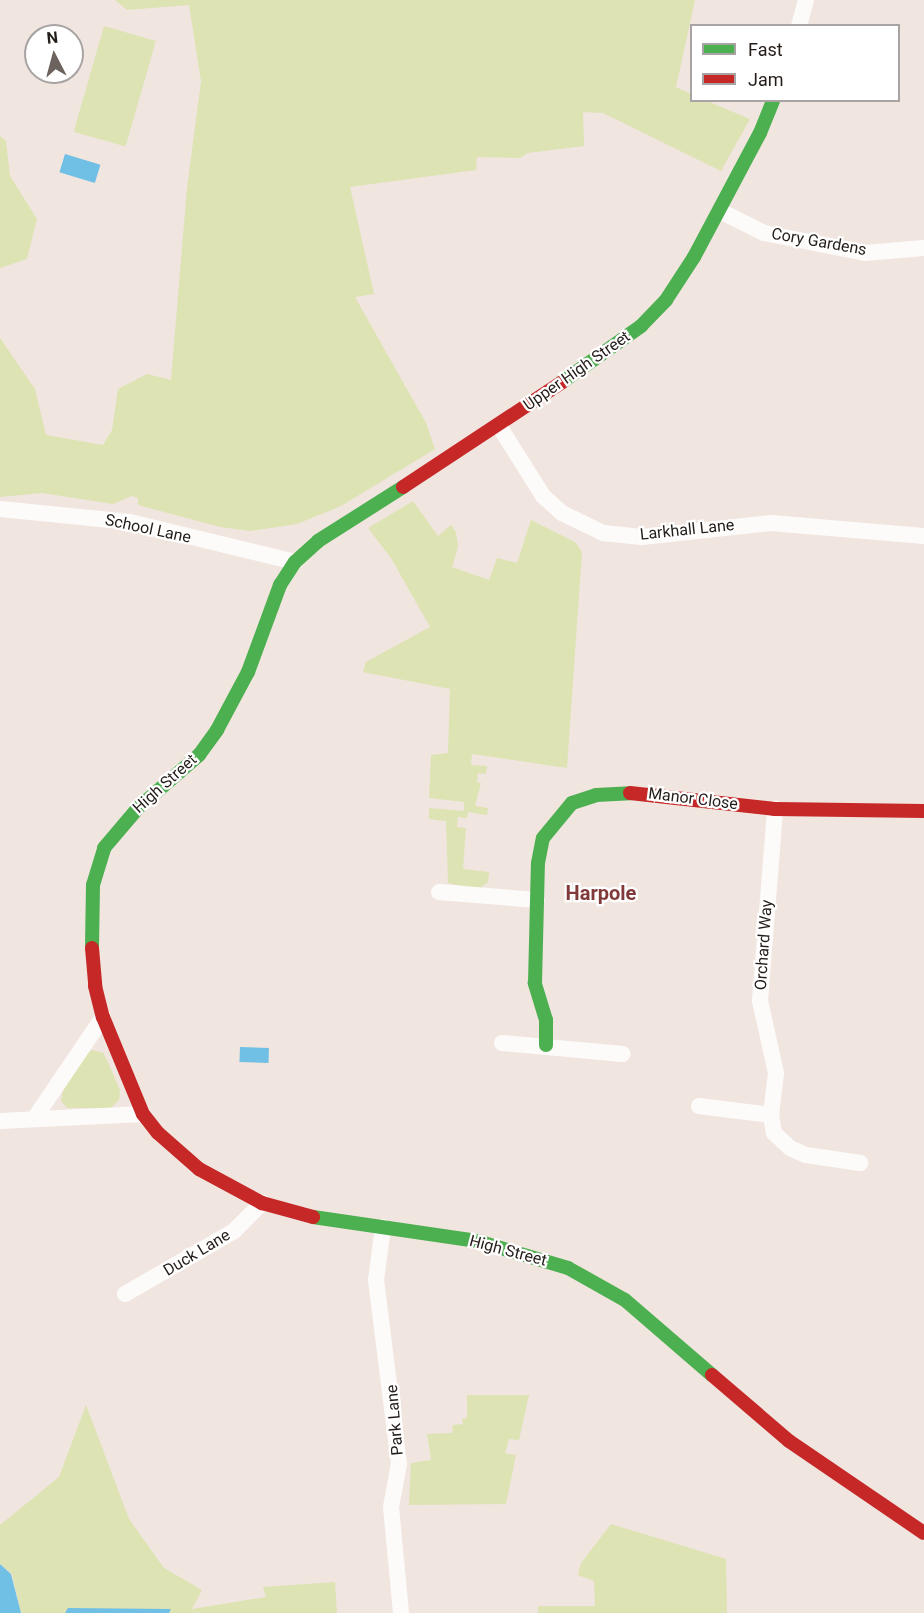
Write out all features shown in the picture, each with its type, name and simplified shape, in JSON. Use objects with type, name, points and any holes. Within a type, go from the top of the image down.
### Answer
[{"type":"street","points":[[800,24],[806,0]]},
{"type":"street","name":"Upper High Street","points":[[295,562],[318,541],[499,426],[641,326],[666,300],[720,211],[772,102]]},
{"type":"street","name":"Cory Gardens","points":[[720,211],[764,233],[865,253],[924,248]]},
{"type":"street","name":"Larkhall Lane","points":[[499,426],[543,496],[562,513],[603,533],[642,537],[771,523],[924,536]]},
{"type":"street","name":"School Lane","points":[[0,509],[130,522],[295,562]]},
{"type":"street","name":"High Street","points":[[295,562],[280,585],[248,672],[217,730],[199,755],[115,830],[104,848],[93,885],[91,936],[95,986],[103,1017],[143,1114],[158,1133],[199,1169],[262,1203],[333,1223],[383,1227],[477,1240],[568,1268],[599,1284],[625,1300],[789,1441],[924,1533]]},
{"type":"street","name":"Manor Close","points":[[546,1045],[546,1020],[535,983],[537,900],[543,838],[572,803],[596,795],[642,792],[775,809],[924,811]]},
{"type":"street","name":"Orchard Way","points":[[771,1115],[776,1073],[761,989],[775,809]]},
{"type":"street","points":[[439,892],[537,900]]},
{"type":"street","points":[[34,1119],[103,1017]]},
{"type":"street","points":[[502,1043],[546,1045],[622,1054]]},
{"type":"street","points":[[699,1106],[771,1115],[774,1133],[790,1148],[806,1155],[860,1163]]},
{"type":"street","points":[[0,1121],[143,1114]]},
{"type":"street","name":"Duck Lane","points":[[125,1294],[234,1231],[262,1203]]},
{"type":"street","name":"Park Lane","points":[[383,1227],[376,1280],[399,1464],[391,1507],[401,1613]]},
{"type":"green space","points":[[115,0],[695,0],[676,87],[690,94],[690,102],[709,102],[750,119],[721,171],[603,113],[583,112],[584,146],[528,153],[520,158],[477,157],[476,170],[350,187],[374,294],[355,297],[426,423],[435,449],[341,506],[297,524],[250,531],[220,527],[138,505],[138,498],[132,496],[113,504],[42,493],[0,497],[0,338],[35,389],[46,435],[103,445],[112,430],[118,389],[147,374],[171,380],[187,188],[201,81],[189,5],[127,10]]},
{"type":"green space","points":[[104,26],[156,41],[126,147],[74,132]]},
{"type":"green space","points":[[0,136],[6,141],[10,176],[37,219],[27,259],[0,268]]},
{"type":"green space","points":[[413,501],[438,536],[451,525],[456,532],[458,547],[452,567],[489,580],[497,558],[517,563],[531,520],[575,542],[582,552],[567,768],[472,754],[471,765],[487,766],[486,774],[478,773],[477,782],[481,783],[475,806],[488,808],[487,815],[468,812],[467,818],[458,817],[457,827],[466,828],[463,869],[489,872],[488,882],[479,889],[448,883],[446,821],[429,819],[429,808],[464,811],[464,802],[429,798],[431,755],[448,753],[450,689],[363,672],[366,662],[430,627],[391,558],[368,528]]},
{"type":"green space","points":[[92,1050],[103,1053],[107,1060],[120,1090],[119,1100],[111,1108],[67,1108],[61,1101],[63,1091],[86,1054]]},
{"type":"green space","points":[[467,1395],[529,1395],[519,1440],[509,1439],[505,1453],[516,1455],[506,1504],[409,1505],[411,1463],[431,1460],[427,1434],[452,1433],[453,1425],[463,1424],[462,1419],[467,1418]]},
{"type":"green space","points":[[86,1405],[129,1519],[164,1568],[202,1590],[192,1609],[266,1597],[263,1587],[335,1582],[337,1613],[21,1613],[12,1574],[0,1564],[0,1525],[59,1477]]},
{"type":"green space","points":[[611,1524],[726,1559],[727,1613],[538,1613],[538,1606],[595,1606],[594,1581],[578,1575],[581,1563]]},
{"type":"water","points":[[65,154],[100,165],[95,183],[59,172]]},
{"type":"water","points":[[240,1047],[269,1048],[268,1063],[239,1062]]},
{"type":"water","points":[[0,1564],[11,1574],[21,1613],[0,1613]]},
{"type":"water","points":[[68,1608],[171,1609],[169,1613],[65,1613]]},
{"type":"traffic: fast","points":[[562,382],[641,326],[666,300],[694,257],[760,133],[772,102]]},
{"type":"traffic: fast","points":[[92,948],[93,885],[104,848],[138,808],[199,755],[217,730],[248,672],[280,585],[295,562],[318,541],[403,487]]},
{"type":"traffic: fast","points":[[546,1045],[546,1020],[535,983],[538,863],[543,838],[572,803],[596,795],[630,793]]},
{"type":"traffic: fast","points":[[313,1217],[477,1241],[568,1268],[625,1300],[712,1375]]},
{"type":"traffic: jam","points":[[403,487],[562,382]]},
{"type":"traffic: jam","points":[[630,793],[775,809],[924,811]]},
{"type":"traffic: jam","points":[[92,948],[95,986],[103,1017],[143,1114],[158,1133],[199,1169],[262,1203],[313,1217]]},
{"type":"traffic: jam","points":[[712,1375],[789,1441],[924,1533]]},
{"type":"district","name":"Harpole","points":[[601,893]]}]
